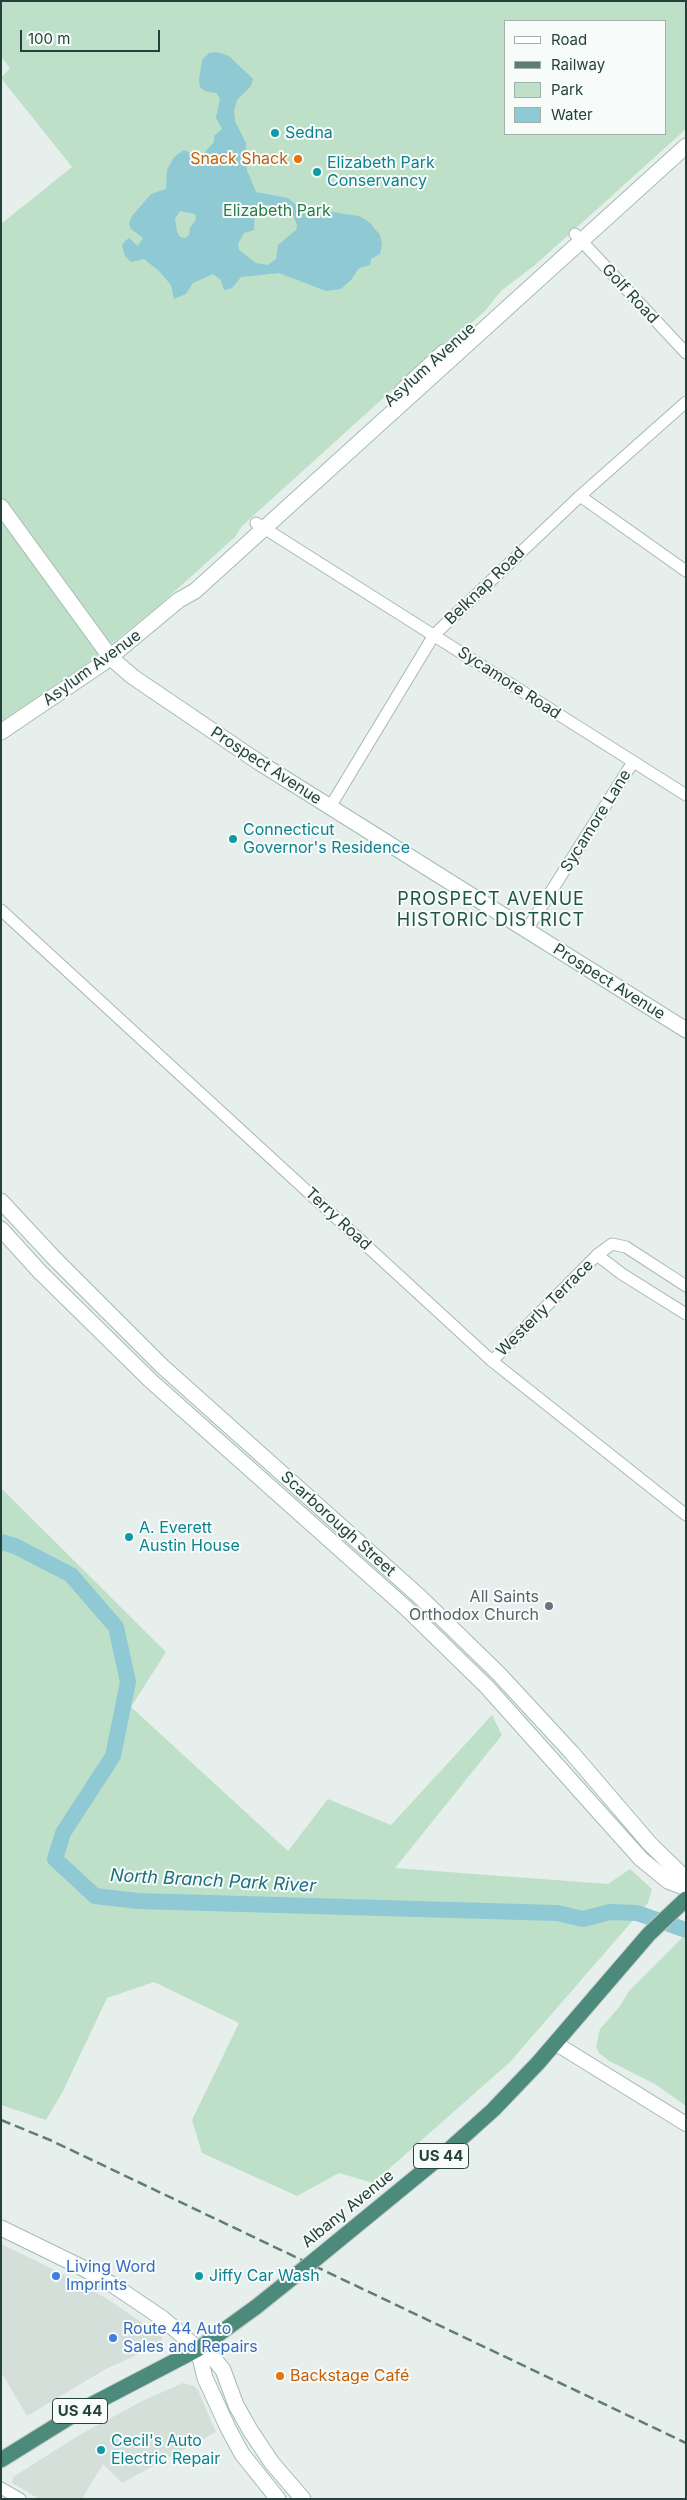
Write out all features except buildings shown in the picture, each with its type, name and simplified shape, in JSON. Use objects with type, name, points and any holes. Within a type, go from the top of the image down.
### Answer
[{"type":"highway","name":"Albany Avenue","points":[[1,2460],[83,2409],[198,2349],[256,2307],[317,2258],[471,2131],[505,2098],[649,1934],[686,1899]]},
{"type":"main road","name":"Asylum Avenue","points":[[578,238],[686,134]]},
{"type":"main road","name":"Asylum Avenue","points":[[1,732],[110,658],[179,600],[195,591],[260,525],[578,238],[686,146]]},
{"type":"main road","name":"Prospect Avenue","points":[[1,507],[110,658],[183,713],[526,931],[686,1030]]},
{"type":"main road","name":"Scarborough Street","points":[[1,1201],[54,1258],[162,1366],[420,1597],[499,1674],[572,1753],[645,1839],[686,1879]]},
{"type":"main road","name":"Scarborough Street","points":[[1,1229],[40,1272],[150,1381],[276,1495],[406,1608],[486,1687],[641,1859],[668,1882],[686,1888]]},
{"type":"main road","points":[[40,1272],[54,1258]]},
{"type":"main road","points":[[150,1381],[162,1366]]},
{"type":"main road","points":[[276,1495],[289,1481]]},
{"type":"main road","points":[[406,1608],[420,1597]]},
{"type":"main road","points":[[486,1687],[499,1674]]},
{"type":"main road","points":[[1,2228],[81,2266],[162,2318],[198,2349],[212,2357],[220,2366],[236,2405],[250,2430],[272,2463],[303,2499]]},
{"type":"main road","points":[[198,2349],[205,2378],[228,2428],[242,2454],[278,2499]]},
{"type":"street","name":"Golf Road","points":[[578,238],[686,353]]},
{"type":"street","name":"Belknap Road","points":[[330,807],[434,635],[580,496],[686,402]]},
{"type":"street","points":[[580,496],[686,571]]},
{"type":"street","name":"Sycamore Road","points":[[260,525],[686,795]]},
{"type":"street","name":"Sycamore Lane","points":[[526,931],[633,762]]},
{"type":"street","name":"Terry Road","points":[[1,910],[492,1361],[686,1515]]},
{"type":"street","name":"Westerly Terrace","points":[[492,1361],[597,1255],[612,1244],[626,1247],[686,1286]]},
{"type":"street","name":"Westerly Terrace","points":[[597,1255],[622,1274],[686,1314]]},
{"type":"street","points":[[555,2043],[686,2124]]},
{"type":"street","points":[[1,2488],[20,2499]]},
{"type":"shaded area","points":[[1,2244],[61,2273],[109,2300],[157,2333],[162,2338],[161,2344],[106,2369],[27,2416],[1,2372]]},
{"type":"shaded area","points":[[183,2383],[194,2386],[198,2390],[216,2432],[122,2483],[103,2464],[82,2499],[39,2499],[12,2483],[13,2477],[76,2437],[142,2401]]},
{"type":"green space","name":"Elizabeth Park","points":[[1,1],[686,1],[686,129],[535,265],[501,291],[484,312],[445,346],[435,352],[369,411],[242,526],[235,537],[155,609],[88,663],[1,722],[1,224],[72,167],[1,78],[10,68],[1,57]]},
{"type":"green space","points":[[1,1488],[166,1652],[131,1707],[288,1851],[328,1799],[391,1825],[492,1715],[502,1735],[395,1868],[608,1884],[630,1869],[652,1889],[648,1903],[510,2062],[373,2183],[339,2173],[297,2196],[202,2153],[192,2120],[239,2023],[154,1982],[107,1998],[63,2091],[46,2120],[1,2105]]},
{"type":"green space","points":[[686,1934],[686,2106],[655,2084],[609,2061],[599,2053],[596,2047],[600,2029],[620,2006],[629,1991]]},
{"type":"water","points":[[217,52],[229,56],[253,79],[251,86],[237,100],[234,111],[235,121],[246,143],[247,170],[256,192],[288,198],[311,218],[316,218],[325,211],[359,216],[369,222],[380,235],[382,244],[380,254],[371,259],[370,265],[359,268],[351,280],[341,289],[326,291],[279,273],[241,277],[232,288],[224,290],[221,280],[213,274],[193,283],[186,294],[174,299],[171,285],[159,271],[144,259],[131,262],[125,256],[122,246],[124,242],[129,238],[138,246],[143,238],[131,229],[129,223],[132,216],[151,194],[166,189],[167,170],[174,157],[184,150],[206,161],[214,158],[205,152],[214,142],[214,136],[222,129],[216,118],[220,98],[216,93],[205,91],[200,87],[199,80],[202,60],[209,53]],"holes":[[[268,205],[284,208],[294,217],[297,226],[296,230],[278,245],[276,259],[268,265],[256,263],[239,250],[238,244],[244,233],[254,230],[255,212]],[[180,211],[195,214],[196,219],[190,228],[189,235],[185,238],[180,237],[177,232],[175,219]]]},
{"type":"waterway","name":"North Branch Park River","points":[[1,1542],[15,1546],[71,1575],[116,1627],[128,1682],[113,1756],[63,1833],[55,1859],[95,1896],[138,1901],[557,1913],[583,1919],[610,1912],[637,1913],[686,1930]]},
{"type":"railway","points":[[1,2120],[50,2140],[686,2443]]},
{"type":"place","name":"Sedna","points":[[275,133]]},
{"type":"place","name":"Snack Shack","points":[[298,159]]},
{"type":"place","name":"Elizabeth Park Conservancy","points":[[317,172]]},
{"type":"place","name":"Connecticut Governor's Residence","points":[[233,839]]},
{"type":"place","name":"A. Everett Austin House","points":[[129,1537]]},
{"type":"place","name":"All Saints Orthodox Church","points":[[549,1606]]},
{"type":"place","name":"Living Word Imprints","points":[[56,2276]]},
{"type":"place","name":"Jiffy Car Wash","points":[[199,2276]]},
{"type":"place","name":"Route 44 Auto Sales and Repairs","points":[[113,2338]]},
{"type":"place","name":"Backstage Café","points":[[280,2376]]},
{"type":"place","name":"Cecil's Auto Electric Repair","points":[[101,2450]]},
{"type":"district","name":"PROSPECT AVENUE HISTORIC DISTRICT","points":[[491,910]]}]
